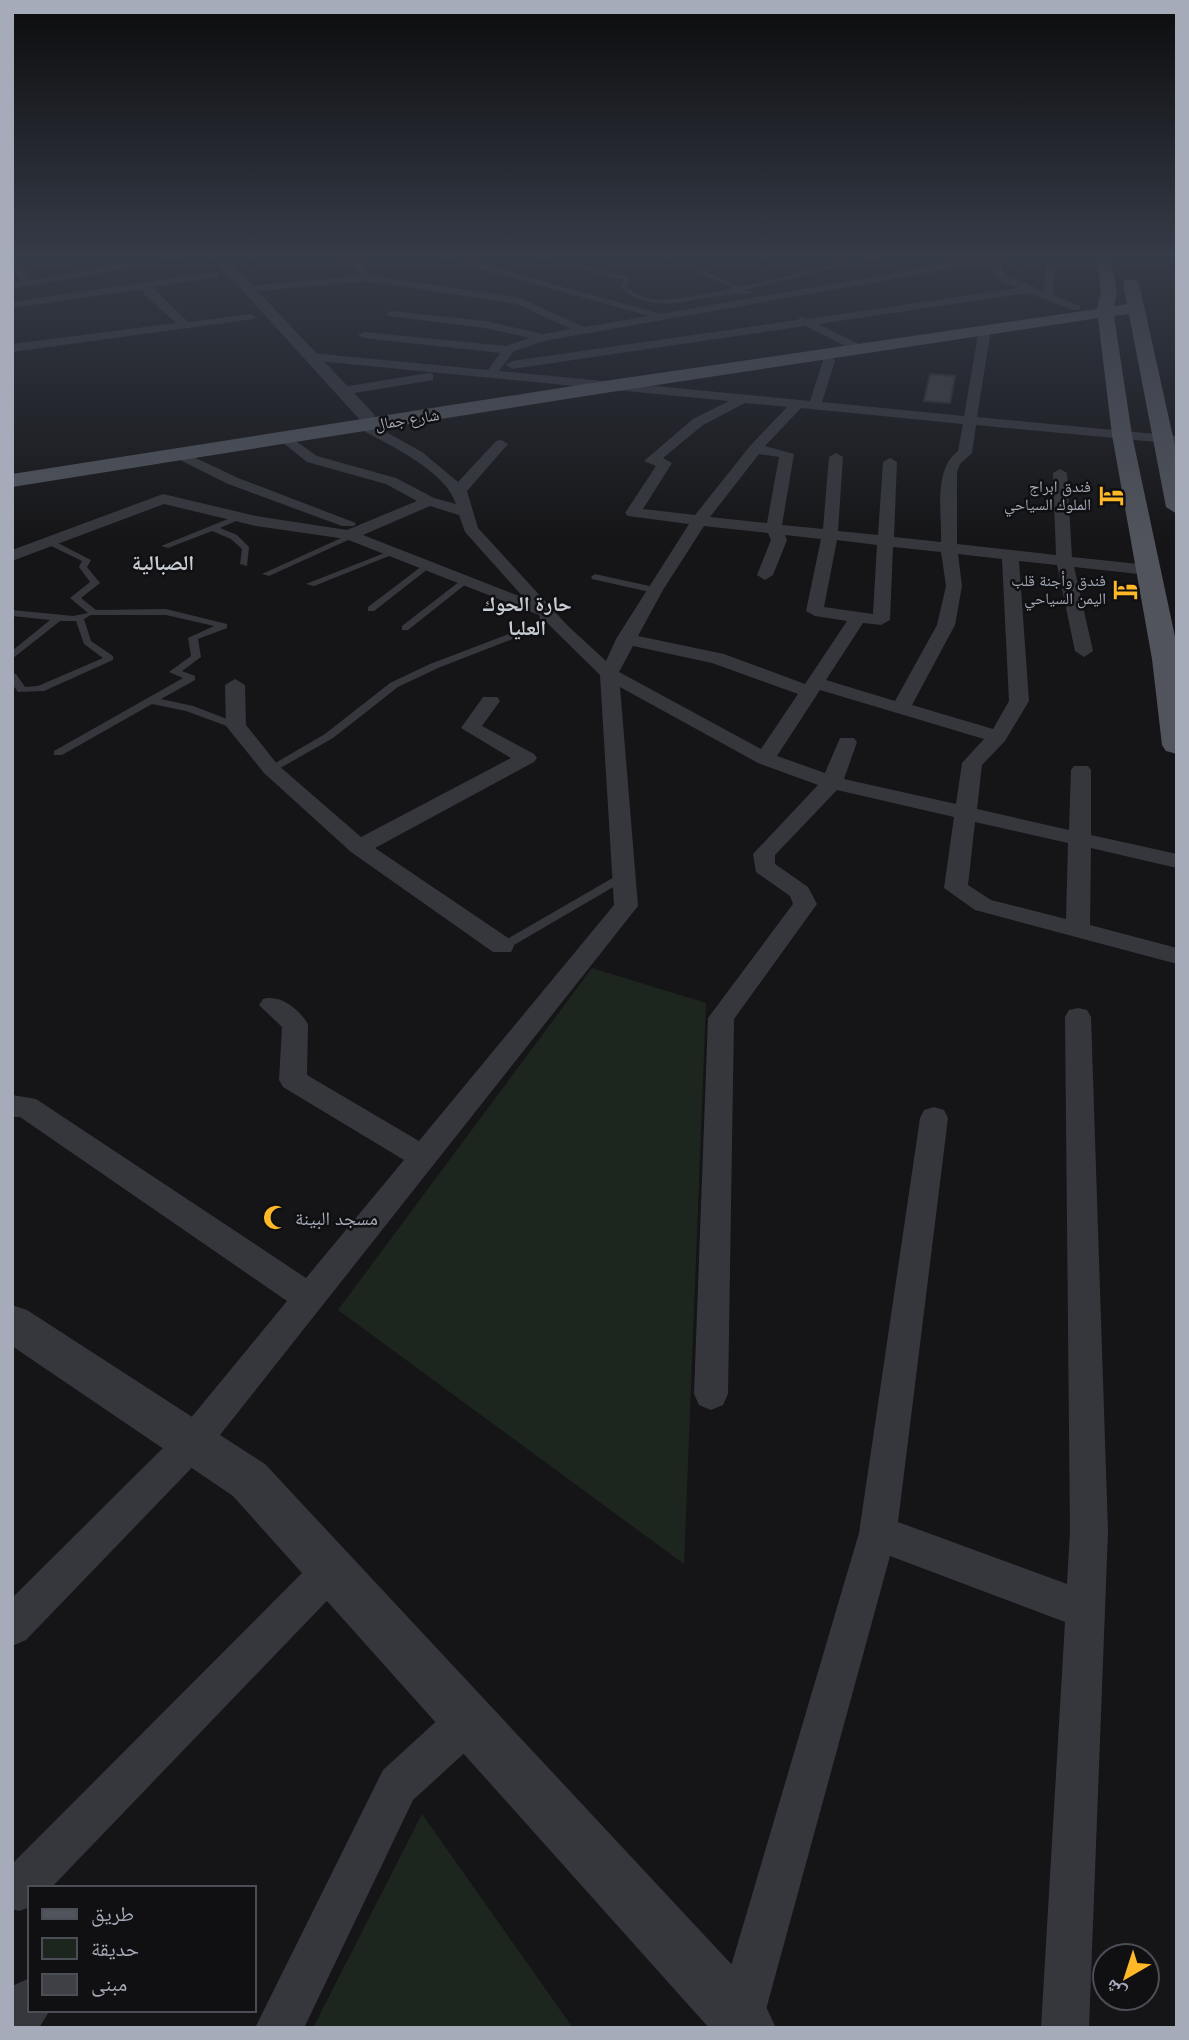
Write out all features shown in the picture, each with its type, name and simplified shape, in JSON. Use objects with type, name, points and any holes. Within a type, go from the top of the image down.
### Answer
[{"type":"main road","name":"شارع جمال","points":[[12,481],[287,439],[365,421],[580,382],[798,352]]},
{"type":"main road","points":[[1111,352],[1122,435],[1166,659],[1177,745]]},
{"type":"main road","points":[[1147,352],[1171,440],[1177,507]]},
{"type":"main road","name":"شارع جمال","points":[[12,471],[336,416],[365,421],[823,353]]},
{"type":"street","points":[[307,352],[365,421],[417,455],[459,490],[471,529],[546,614],[609,674],[765,759],[832,783],[967,811],[1177,862]]},
{"type":"street","points":[[495,369],[507,352]]},
{"type":"street","points":[[311,357],[338,355],[454,370],[495,369],[598,352]]},
{"type":"street","points":[[902,706],[946,625],[954,586],[950,548],[950,472],[953,462],[965,453],[973,421],[982,352]]},
{"type":"street","points":[[815,405],[829,361],[823,353]]},
{"type":"street","points":[[495,369],[611,386],[1171,440]]},
{"type":"street","points":[[342,391],[454,370]]},
{"type":"street","points":[[744,398],[698,422],[651,461],[665,463],[633,513],[1148,570]]},
{"type":"street","points":[[12,1626],[193,1442],[626,906],[609,674],[625,639],[699,521],[755,449],[798,403]]},
{"type":"street","points":[[287,439],[312,459],[391,481],[429,501],[466,512]]},
{"type":"street","points":[[459,490],[501,444]]},
{"type":"street","points":[[755,449],[787,454],[774,528],[779,540],[765,575]]},
{"type":"street","points":[[181,455],[233,481],[395,552],[546,614]]},
{"type":"street","points":[[836,457],[830,534],[815,611],[881,621],[890,462]]},
{"type":"street","points":[[1060,473],[1064,561],[1084,651]]},
{"type":"street","points":[[172,501],[233,481]]},
{"type":"street","points":[[12,556],[163,499],[241,517],[355,533],[429,501]]},
{"type":"street","points":[[1010,555],[1019,701],[998,737],[972,763],[956,888],[983,905],[1177,956]]},
{"type":"street","points":[[765,759],[858,617]]},
{"type":"street","points":[[625,639],[717,658],[812,688],[902,706],[998,737]]},
{"type":"street","points":[[235,685],[236,726],[271,769],[359,847],[502,946]]},
{"type":"street","points":[[359,847],[527,758],[471,728],[490,701]]},
{"type":"street","points":[[711,1394],[721,1018],[805,904],[800,892],[764,867],[764,854],[832,783],[847,742]]},
{"type":"street","points":[[1078,930],[1081,770]]},
{"type":"street","points":[[272,1005],[295,1024],[293,1080],[423,1157]]},
{"type":"street","points":[[1065,2028],[1089,1531],[1078,1017]]},
{"type":"street","points":[[12,1106],[26,1107],[309,1298]]},
{"type":"street","points":[[743,2022],[878,1534],[934,1118]]},
{"type":"street","points":[[19,1337],[193,1442],[249,1480],[743,2022]]},
{"type":"street","points":[[878,1534],[1086,1610]]},
{"type":"street","points":[[20,1891],[331,1570]]},
{"type":"street","points":[[279,2028],[398,1785],[469,1720]]},
{"type":"street","points":[[12,2022],[28,2004]]},
{"type":"lane","points":[[165,546],[241,517]]},
{"type":"lane","points":[[213,528],[234,537],[246,550],[244,564]]},
{"type":"lane","points":[[266,574],[355,533]]},
{"type":"lane","points":[[50,542],[87,559],[83,567],[96,583],[75,598],[94,613]]},
{"type":"lane","points":[[311,584],[395,552]]},
{"type":"lane","points":[[371,609],[429,565]]},
{"type":"lane","points":[[595,577],[654,590]]},
{"type":"lane","points":[[405,628],[467,580]]},
{"type":"lane","points":[[12,613],[79,617],[94,613],[166,612],[224,626],[193,638],[196,657],[174,672],[191,678],[58,753]]},
{"type":"lane","points":[[271,769],[329,736],[394,685],[434,666],[538,626],[546,614]]},
{"type":"lane","points":[[12,656],[59,617]]},
{"type":"lane","points":[[12,676],[22,690],[40,689],[110,658],[87,642],[79,617]]},
{"type":"lane","points":[[153,701],[189,708],[236,726]]},
{"type":"lane","points":[[502,946],[624,876]]},
{"type":"green space","points":[[592,968],[706,1003],[684,1564],[338,1310]]},
{"type":"green space","points":[[422,1814],[573,2028],[313,2028]]},
{"type":"building","points":[[930,374],[955,376],[950,403],[924,401]]},
{"type":"place","name":"فندق ابراج الملوك السياحي","points":[[1111,495]]},
{"type":"place","name":"فندق وأجنة قلب اليمن السياحي","points":[[1126,589]]},
{"type":"place","name":"مسجد البينة","points":[[275,1218]]},
{"type":"district","name":"الصبالية","points":[[163,563]]},
{"type":"district","name":"حارة الحوك العليا","points":[[527,616]]}]
